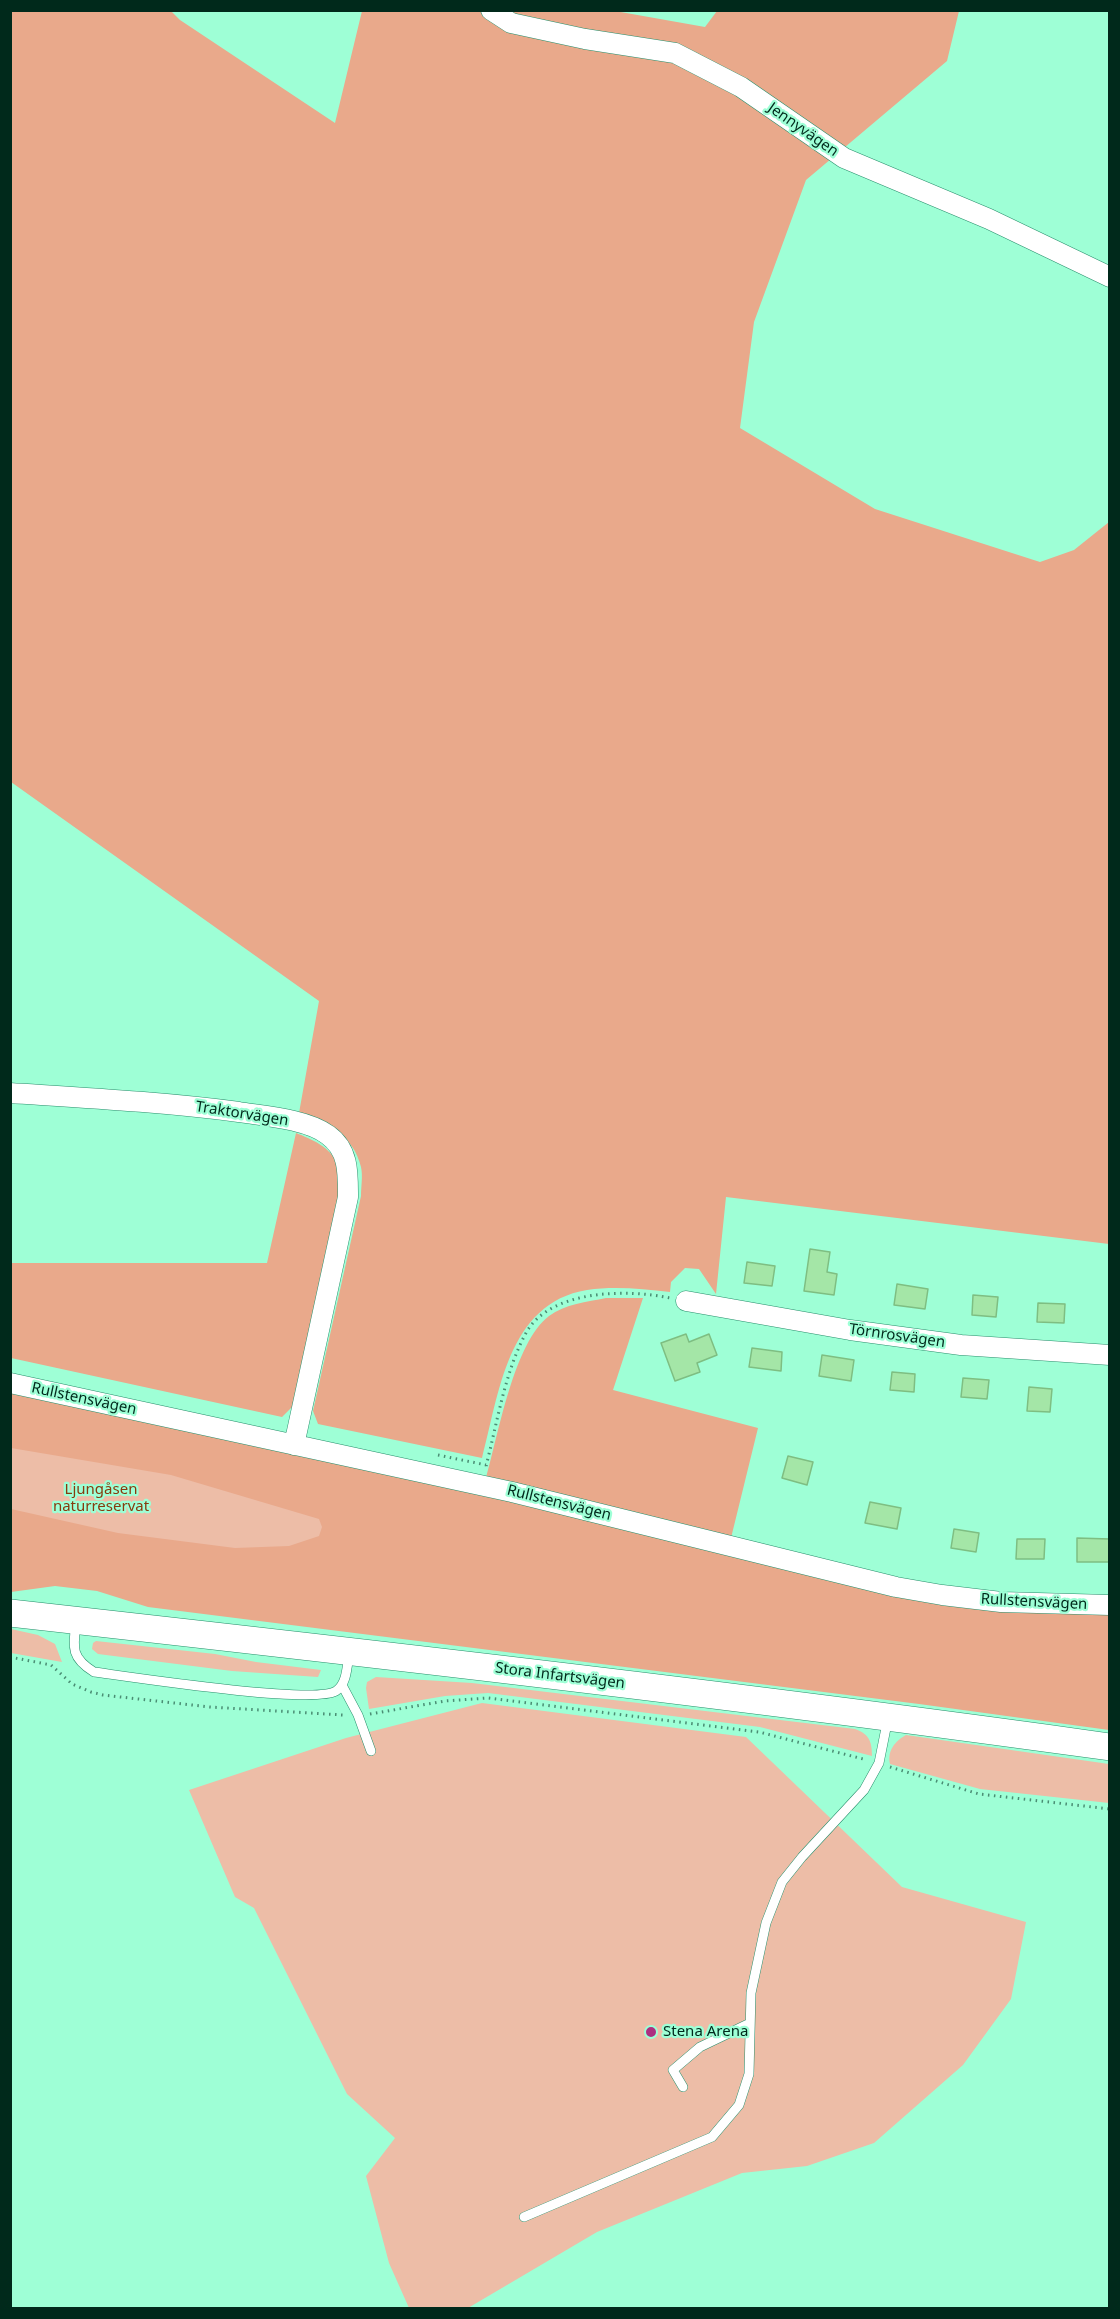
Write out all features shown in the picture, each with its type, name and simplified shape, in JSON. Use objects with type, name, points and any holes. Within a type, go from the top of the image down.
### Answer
[{"type":"main road","name":"Stora Infartsvägen","points":[[10,1613],[350,1651],[888,1716],[1110,1747]]},
{"type":"street","name":"Jennyvägen","points":[[491,10],[511,23],[585,39],[675,53],[741,87],[844,158],[989,219],[1110,277]]},
{"type":"street","name":"Traktorvägen","points":[[10,1093],[178,1104],[285,1119],[328,1135],[343,1152],[348,1169],[348,1197],[294,1445]]},
{"type":"street","name":"Törnrosvägen","points":[[686,1302],[850,1330],[961,1345],[1110,1355]]},
{"type":"street","name":"Rullstensvägen","points":[[10,1383],[481,1485],[908,1589],[1001,1602],[1110,1605]]},
{"type":"lane","points":[[76,1620],[73,1647],[81,1664],[94,1672],[250,1691],[319,1695],[335,1692],[342,1686],[350,1651]]},
{"type":"lane","points":[[342,1686],[358,1716],[371,1751]]},
{"type":"lane","points":[[524,2217],[712,2137],[740,2105],[749,2074],[751,1993],[766,1923],[782,1882],[864,1790],[879,1763],[888,1716]]},
{"type":"lane","points":[[683,2087],[673,2070],[700,2047],[750,2023]]},
{"type":"path","points":[[481,1485],[514,1359],[527,1331],[548,1311],[574,1299],[600,1294],[627,1293],[662,1296],[686,1302]]},
{"type":"path","points":[[10,1657],[51,1665],[72,1684],[103,1695],[221,1708],[358,1716],[446,1701],[488,1698],[759,1732],[879,1763],[979,1794],[1110,1809]]},
{"type":"green space","name":"Ljungåsen naturreservat","points":[[10,1394],[488,1576],[11,1574]]},
{"type":"green space","points":[[11,1629],[38,1635],[55,1644],[62,1662],[11,1653]]},
{"type":"green space","points":[[96,1641],[215,1654],[321,1670],[318,1677],[232,1671],[98,1654],[92,1649]]},
{"type":"green space","points":[[376,1677],[472,1683],[855,1729],[864,1733],[869,1739],[872,1756],[760,1727],[488,1693],[445,1696],[369,1709],[367,1682]]},
{"type":"green space","name":"Stena Arena","points":[[482,1703],[746,1737],[902,1887],[1026,1922],[1011,1999],[963,2065],[874,2143],[807,2166],[742,2173],[597,2232],[468,2308],[409,2308],[389,2263],[366,2176],[395,2138],[347,2094],[254,1908],[235,1897],[189,1790],[346,1738]]},
{"type":"green space","points":[[906,1735],[1109,1764],[1109,1803],[980,1789],[890,1764],[889,1759],[893,1747]]},
{"type":"shaded area","points":[[11,11],[171,11],[180,20],[335,123],[362,11],[615,11],[705,27],[717,11],[959,11],[947,61],[806,180],[754,322],[740,428],[875,509],[1040,562],[1074,550],[1109,522],[1109,1244],[726,1197],[716,1294],[699,1269],[685,1268],[671,1282],[670,1292],[618,1288],[597,1289],[560,1298],[539,1313],[523,1332],[511,1355],[494,1407],[482,1458],[318,1424],[313,1411],[361,1196],[362,1178],[357,1156],[346,1139],[320,1121],[299,1113],[319,1001],[11,782]]},
{"type":"shaded area","points":[[296,1133],[320,1144],[334,1158],[339,1172],[340,1198],[293,1406],[282,1417],[11,1358],[11,1263],[267,1263]]},
{"type":"shaded area","points":[[606,1298],[643,1298],[613,1390],[758,1428],[731,1538],[486,1478],[509,1391],[526,1346],[537,1329],[555,1312],[576,1304]]},
{"type":"shaded area","points":[[11,1391],[507,1499],[930,1601],[1109,1614],[1109,1730],[148,1607],[97,1591],[55,1586],[11,1592],[11,1509],[118,1533],[235,1548],[289,1546],[319,1536],[322,1527],[319,1519],[171,1475],[11,1448]]},
{"type":"building","points":[[810,1249],[830,1252],[827,1272],[837,1274],[834,1295],[804,1291]]},
{"type":"building","points":[[747,1262],[775,1266],[772,1286],[744,1283]]},
{"type":"building","points":[[897,1284],[928,1289],[925,1309],[894,1305]]},
{"type":"building","points":[[973,1295],[998,1297],[996,1317],[972,1315]]},
{"type":"building","points":[[1038,1303],[1065,1304],[1064,1323],[1037,1322]]},
{"type":"building","points":[[686,1334],[689,1342],[709,1334],[717,1355],[697,1363],[700,1372],[675,1381],[661,1343]]},
{"type":"building","points":[[752,1348],[782,1352],[781,1371],[749,1367]]},
{"type":"building","points":[[822,1355],[854,1360],[851,1381],[819,1376]]},
{"type":"building","points":[[892,1372],[915,1374],[914,1392],[890,1390]]},
{"type":"building","points":[[963,1378],[989,1380],[987,1399],[961,1397]]},
{"type":"building","points":[[1029,1387],[1052,1389],[1050,1412],[1027,1411]]},
{"type":"building","points":[[788,1456],[813,1462],[807,1485],[782,1478]]},
{"type":"building","points":[[870,1502],[901,1508],[897,1529],[865,1523]]},
{"type":"building","points":[[954,1529],[979,1533],[976,1552],[951,1548]]},
{"type":"building","points":[[1077,1538],[1110,1539],[1110,1562],[1077,1562]]},
{"type":"building","points":[[1017,1539],[1045,1539],[1044,1559],[1016,1559]]},
{"type":"place","name":"Stena Arena","points":[[651,2032]]}]
